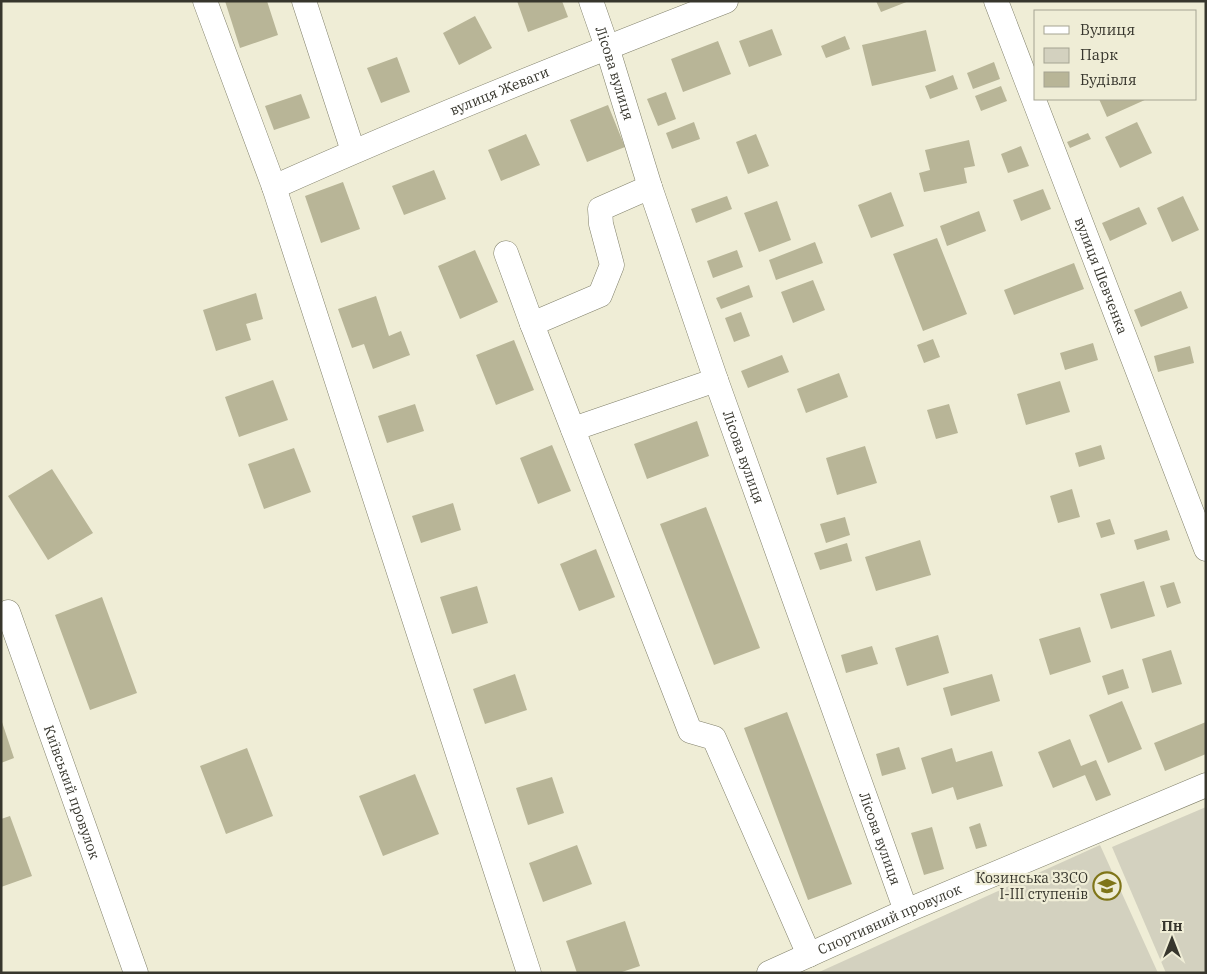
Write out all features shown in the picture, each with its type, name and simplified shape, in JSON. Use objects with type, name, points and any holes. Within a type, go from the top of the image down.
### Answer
[{"type":"street","points":[[205,1],[274,187],[529,973]]},
{"type":"street","points":[[304,1],[353,151]]},
{"type":"street","name":"Лісова вулиця","points":[[591,1],[608,47],[650,187],[716,380],[906,911]]},
{"type":"street","name":"вулиця Жеваги","points":[[274,187],[353,151],[726,1]]},
{"type":"street","name":"вулиця Шевченка","points":[[996,1],[1206,549]]},
{"type":"street","points":[[532,324],[600,295],[612,265],[601,224],[600,209],[650,187]]},
{"type":"street","points":[[506,254],[690,731],[714,738],[809,955]]},
{"type":"street","points":[[573,429],[716,380]]},
{"type":"street","name":"Київський провулок","points":[[8,612],[136,973]]},
{"type":"street","name":"Спортивний провулок","points":[[770,973],[906,911],[1206,786]]},
{"type":"green space","points":[[1206,807],[1206,973],[1166,973],[1112,847]]},
{"type":"green space","name":"Козинська ЗЗСО І-ІІІ ступенів","points":[[1100,845],[1158,973],[817,973]]},
{"type":"building","points":[[225,1],[267,1],[278,35],[240,48]]},
{"type":"building","points":[[517,1],[562,1],[568,17],[528,32]]},
{"type":"building","points":[[876,1],[909,1],[881,12]]},
{"type":"building","points":[[475,16],[492,48],[459,65],[443,33]]},
{"type":"building","points":[[772,29],[782,55],[749,67],[739,41]]},
{"type":"building","points":[[926,30],[936,71],[872,86],[862,45]]},
{"type":"building","points":[[845,36],[850,49],[826,58],[821,46]]},
{"type":"building","points":[[718,41],[731,74],[683,92],[671,59]]},
{"type":"building","points":[[397,57],[410,92],[381,103],[367,68]]},
{"type":"building","points":[[994,62],[1000,79],[973,89],[967,73]]},
{"type":"building","points":[[953,75],[958,89],[930,99],[925,86]]},
{"type":"building","points":[[1001,86],[1007,101],[981,111],[975,96]]},
{"type":"building","points":[[666,92],[676,119],[658,126],[647,99]]},
{"type":"building","points":[[301,94],[310,118],[274,130],[265,106]]},
{"type":"building","points":[[1099,100],[1145,100],[1107,117]]},
{"type":"building","points":[[608,105],[625,147],[587,162],[570,120]]},
{"type":"building","points":[[694,122],[700,139],[672,149],[666,133]]},
{"type":"building","points":[[1137,122],[1152,153],[1120,168],[1105,137]]},
{"type":"building","points":[[1088,133],[1091,139],[1070,148],[1067,142]]},
{"type":"building","points":[[526,134],[540,165],[501,181],[488,150]]},
{"type":"building","points":[[756,134],[769,166],[748,174],[736,142]]},
{"type":"building","points":[[969,140],[975,166],[964,168],[967,183],[924,192],[919,173],[930,170],[925,150]]},
{"type":"building","points":[[1021,146],[1029,166],[1008,173],[1001,154]]},
{"type":"building","points":[[434,170],[446,199],[404,215],[392,186]]},
{"type":"building","points":[[343,182],[360,229],[321,243],[305,196]]},
{"type":"building","points":[[1043,189],[1051,209],[1021,221],[1013,200]]},
{"type":"building","points":[[891,192],[904,226],[871,238],[858,205]]},
{"type":"building","points":[[727,196],[732,209],[696,223],[691,209]]},
{"type":"building","points":[[1183,196],[1199,230],[1172,242],[1157,208]]},
{"type":"building","points":[[777,201],[791,240],[759,252],[744,213]]},
{"type":"building","points":[[1139,207],[1147,224],[1110,241],[1102,223]]},
{"type":"building","points":[[979,211],[986,231],[947,246],[940,226]]},
{"type":"building","points":[[937,238],[967,314],[923,331],[893,254]]},
{"type":"building","points":[[815,242],[823,263],[776,280],[769,260]]},
{"type":"building","points":[[475,250],[498,302],[460,319],[438,266]]},
{"type":"building","points":[[737,250],[743,267],[713,278],[707,261]]},
{"type":"building","points":[[1074,263],[1084,289],[1014,315],[1004,290]]},
{"type":"building","points":[[813,280],[825,310],[793,323],[781,292]]},
{"type":"building","points":[[749,285],[753,297],[721,309],[716,298]]},
{"type":"building","points":[[1181,291],[1188,308],[1141,327],[1134,310]]},
{"type":"building","points":[[256,293],[263,319],[246,324],[251,340],[216,351],[203,310]]},
{"type":"building","points":[[376,296],[389,336],[401,331],[410,355],[373,369],[364,344],[352,348],[338,309]]},
{"type":"building","points":[[741,312],[750,336],[734,342],[725,318]]},
{"type":"building","points":[[933,339],[940,357],[924,363],[917,345]]},
{"type":"building","points":[[514,340],[534,390],[496,405],[476,355]]},
{"type":"building","points":[[1093,343],[1098,360],[1065,370],[1060,353]]},
{"type":"building","points":[[1190,346],[1194,363],[1158,372],[1154,356]]},
{"type":"building","points":[[782,355],[789,372],[748,388],[741,371]]},
{"type":"building","points":[[839,373],[848,397],[806,413],[797,389]]},
{"type":"building","points":[[273,380],[288,420],[239,437],[225,397]]},
{"type":"building","points":[[1060,381],[1070,412],[1026,425],[1017,394]]},
{"type":"building","points":[[415,404],[424,431],[387,443],[378,416]]},
{"type":"building","points":[[949,404],[958,433],[936,439],[927,410]]},
{"type":"building","points":[[697,421],[709,456],[647,479],[634,444]]},
{"type":"building","points":[[552,445],[571,491],[538,504],[520,458]]},
{"type":"building","points":[[1101,445],[1105,459],[1079,467],[1075,453]]},
{"type":"building","points":[[865,446],[877,483],[837,495],[826,458]]},
{"type":"building","points":[[294,448],[311,492],[264,509],[248,464]]},
{"type":"building","points":[[52,469],[93,533],[48,560],[8,496]]},
{"type":"building","points":[[1072,489],[1080,517],[1058,523],[1050,496]]},
{"type":"building","points":[[453,503],[461,530],[421,543],[412,516]]},
{"type":"building","points":[[706,507],[760,648],[714,665],[660,524]]},
{"type":"building","points":[[845,517],[850,535],[826,543],[820,524]]},
{"type":"building","points":[[1110,519],[1115,534],[1101,538],[1096,523]]},
{"type":"building","points":[[1167,530],[1170,540],[1137,550],[1134,540]]},
{"type":"building","points":[[920,540],[931,575],[876,591],[865,557]]},
{"type":"building","points":[[847,543],[852,561],[820,570],[814,553]]},
{"type":"building","points":[[596,549],[615,597],[579,611],[560,564]]},
{"type":"building","points":[[1144,581],[1155,616],[1111,629],[1100,594]]},
{"type":"building","points":[[1174,582],[1181,603],[1167,608],[1160,586]]},
{"type":"building","points":[[477,586],[488,623],[452,634],[440,597]]},
{"type":"building","points":[[102,597],[137,693],[90,710],[55,615]]},
{"type":"building","points":[[1080,627],[1091,662],[1050,675],[1039,639]]},
{"type":"building","points":[[938,635],[949,673],[907,686],[895,648]]},
{"type":"building","points":[[872,646],[878,664],[846,673],[841,655]]},
{"type":"building","points":[[1171,650],[1182,684],[1152,693],[1142,659]]},
{"type":"building","points":[[1123,669],[1129,688],[1108,695],[1102,676]]},
{"type":"building","points":[[515,674],[527,710],[485,724],[473,689]]},
{"type":"building","points":[[992,674],[1000,701],[951,716],[943,688]]},
{"type":"building","points":[[1122,701],[1142,749],[1108,763],[1089,715]]},
{"type":"building","points":[[787,712],[852,884],[808,900],[744,728]]},
{"type":"building","points":[[1,719],[14,758],[1,763]]},
{"type":"building","points":[[1206,722],[1206,754],[1165,771],[1154,743]]},
{"type":"building","points":[[1070,739],[1081,766],[1096,760],[1111,795],[1096,801],[1085,775],[1053,788],[1038,752]]},
{"type":"building","points":[[899,747],[906,769],[882,776],[876,754]]},
{"type":"building","points":[[247,748],[273,816],[226,834],[200,766]]},
{"type":"building","points":[[952,748],[956,762],[992,751],[1003,786],[957,800],[953,787],[932,794],[921,758]]},
{"type":"building","points":[[415,774],[439,834],[383,856],[359,796]]},
{"type":"building","points":[[552,777],[564,813],[528,825],[516,788]]},
{"type":"building","points":[[10,816],[32,876],[1,887],[1,819]]},
{"type":"building","points":[[980,823],[987,846],[976,849],[969,827]]},
{"type":"building","points":[[932,827],[944,869],[924,875],[911,833]]},
{"type":"building","points":[[577,845],[592,884],[543,902],[529,863]]},
{"type":"building","points":[[625,921],[640,966],[619,973],[577,973],[566,941]]},
{"type":"place","name":"Козинська ЗЗСО І-ІІІ ступенів","points":[[1107,886]]}]
